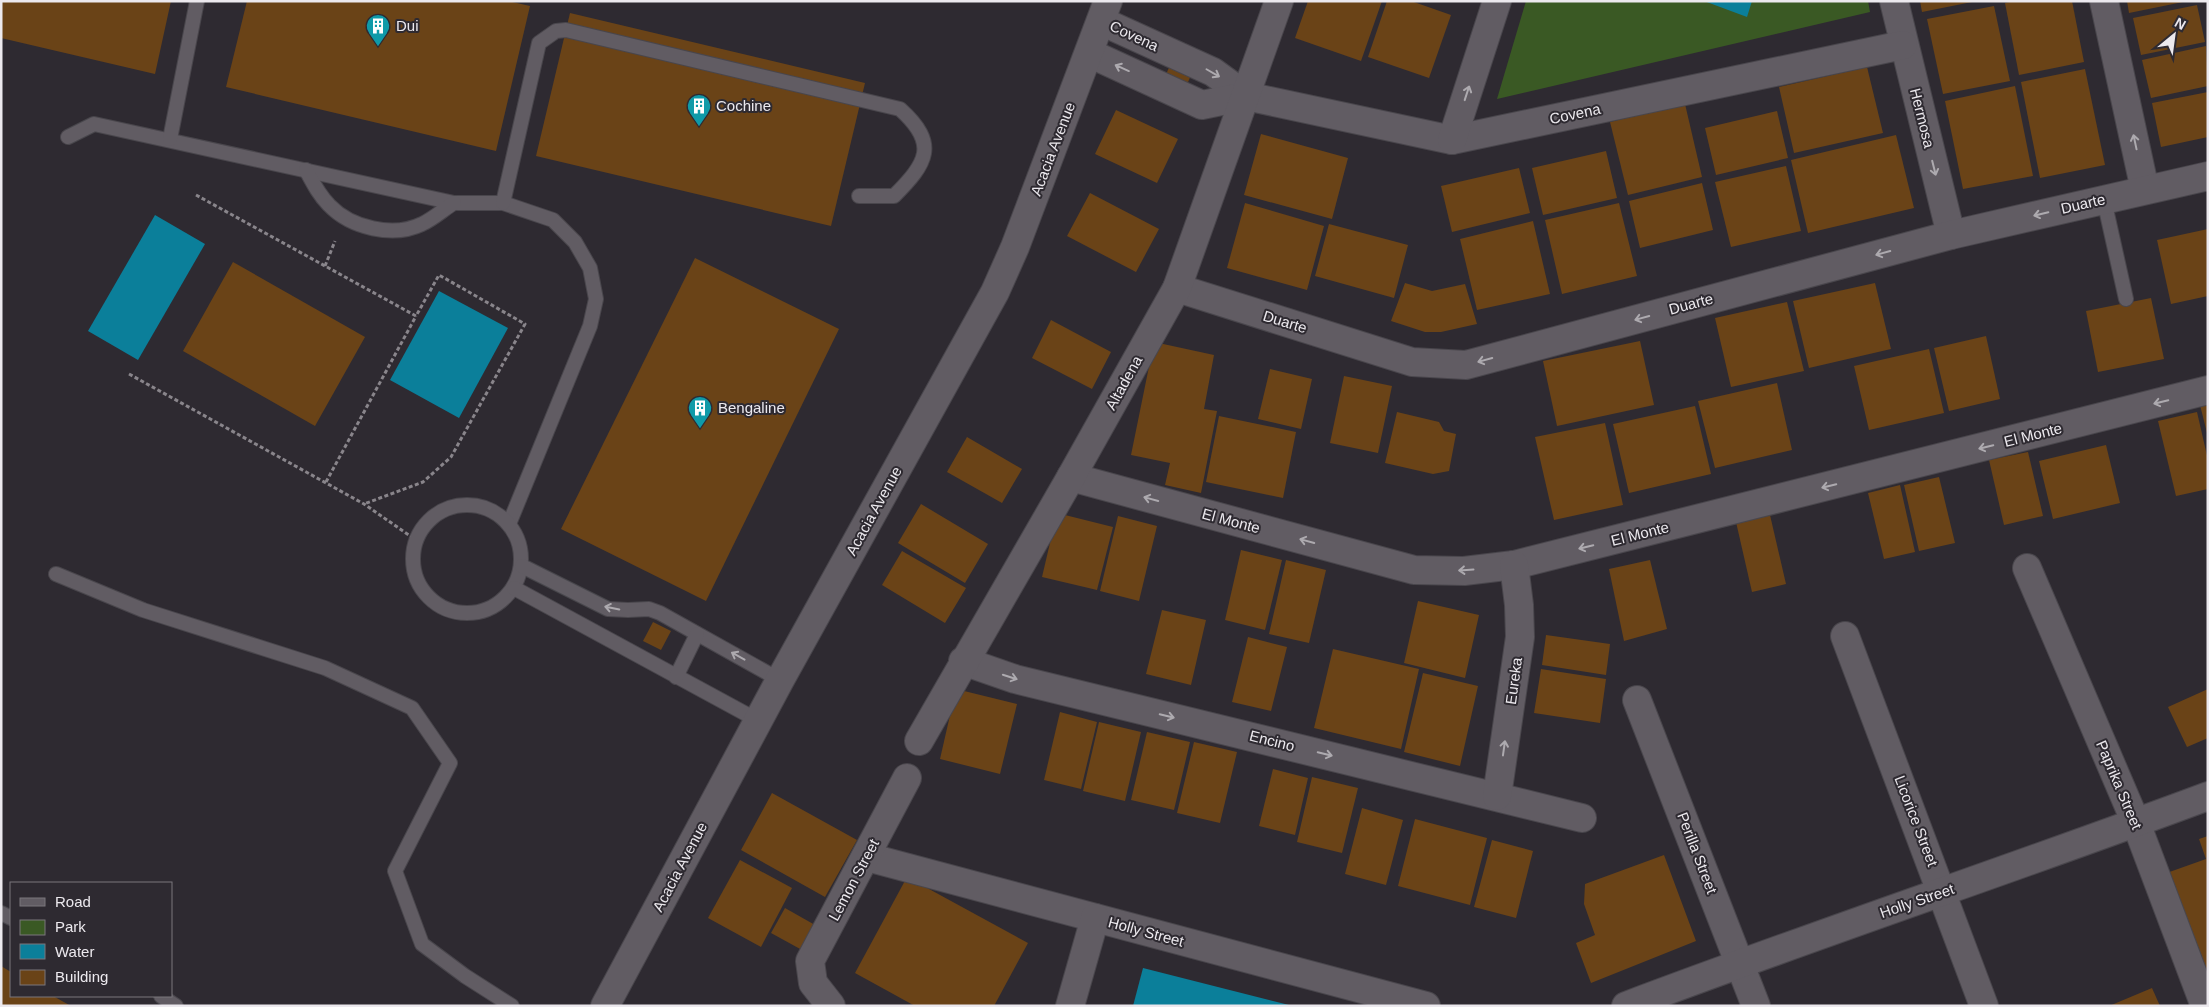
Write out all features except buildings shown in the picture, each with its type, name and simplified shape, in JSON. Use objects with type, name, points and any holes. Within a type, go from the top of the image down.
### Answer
[{"type":"street","name":"Altadena","points":[[918,741],[1071,477],[1177,288],[1280,1]]},
{"type":"street","points":[[1452,140],[1497,1]]},
{"type":"street","name":"Hermosa","points":[[1894,1],[1951,235]]},
{"type":"street","points":[[2104,1],[2145,190]]},
{"type":"street","name":"Covena","points":[[1104,11],[1166,51],[1214,72],[1246,96]]},
{"type":"street","name":"Acacia Avenue","points":[[605,1006],[780,680],[995,292],[1015,247],[1090,53],[1104,11]]},
{"type":"street","name":"Covena","points":[[1090,53],[1202,105],[1246,96],[1452,140],[1904,45]]},
{"type":"street","name":"Covena","points":[[1154,82],[1166,51]]},
{"type":"street","name":"Duarte","points":[[1177,288],[1412,362],[1466,365],[1951,235],[2208,176]]},
{"type":"street","name":"El Monte","points":[[1071,477],[1414,570],[1464,571],[1514,565],[2208,390]]},
{"type":"street","name":"Eureka","points":[[1497,796],[1520,636],[1519,605],[1514,565]]},
{"type":"street","name":"Paprika Street","points":[[2027,568],[2136,823],[2205,1006]]},
{"type":"street","name":"Licorice Street","points":[[1845,636],[1943,892],[1984,1006]]},
{"type":"street","name":"Encino","points":[[964,661],[1015,679],[1582,818]]},
{"type":"street","name":"Perilla Street","points":[[1637,700],[1756,1006]]},
{"type":"street","name":"Lemon Street","points":[[831,1006],[813,983],[810,961],[867,857],[907,778]]},
{"type":"street","name":"Holly Street","points":[[1626,1006],[1740,963],[2208,796]]},
{"type":"street","name":"Holly Street","points":[[867,857],[1095,918],[1361,998],[1426,1006]]},
{"type":"street","points":[[1070,1006],[1095,918]]},
{"type":"lane","points":[[170,139],[197,1]]},
{"type":"lane","points":[[503,202],[539,42],[556,31],[566,30],[900,108],[916,122],[923,139],[925,155],[911,179],[894,196],[859,196]]},
{"type":"lane","points":[[68,137],[94,124],[170,139],[454,203],[503,202],[554,220],[575,242],[590,268],[596,299],[590,326],[509,524]]},
{"type":"lane","points":[[306,170],[319,193],[331,207],[361,225],[381,230],[402,230],[422,224],[454,203]]},
{"type":"lane","points":[[2104,200],[2126,299]]},
{"type":"lane","points":[[469,504],[491,510],[509,524],[520,544],[522,566],[514,588],[500,603],[483,611],[463,614],[444,608],[428,596],[417,579],[413,560],[416,540],[428,521],[447,508],[469,504]]},
{"type":"lane","points":[[522,566],[608,609],[649,609],[660,612],[780,680]]},
{"type":"lane","points":[[56,574],[143,610],[325,668],[412,708],[450,763],[395,871],[422,944],[465,976],[512,1006]]},
{"type":"lane","points":[[514,588],[759,721]]},
{"type":"lane","points":[[676,677],[697,634]]},
{"type":"lane","points":[[162,997],[176,1006]]},
{"type":"path","points":[[196,195],[416,316]]},
{"type":"path","points":[[326,482],[439,275],[525,324],[451,457],[423,482],[364,504]]},
{"type":"path","points":[[129,374],[326,482],[364,504],[416,540]]},
{"type":"green space","points":[[1526,1],[1868,1],[1870,12],[1497,99]]},
{"type":"water","points":[[1704,1],[1752,1],[1747,17]]},
{"type":"water","points":[[155,215],[205,244],[138,360],[88,331]]},
{"type":"water","points":[[439,291],[508,328],[459,418],[390,380]]},
{"type":"water","points":[[1143,968],[1293,1006],[1133,1006]]},
{"type":"place","name":"Dui","points":[[378,47]]},
{"type":"place","name":"Cochine","points":[[699,127]]},
{"type":"place","name":"Bengaline","points":[[700,429]]}]
